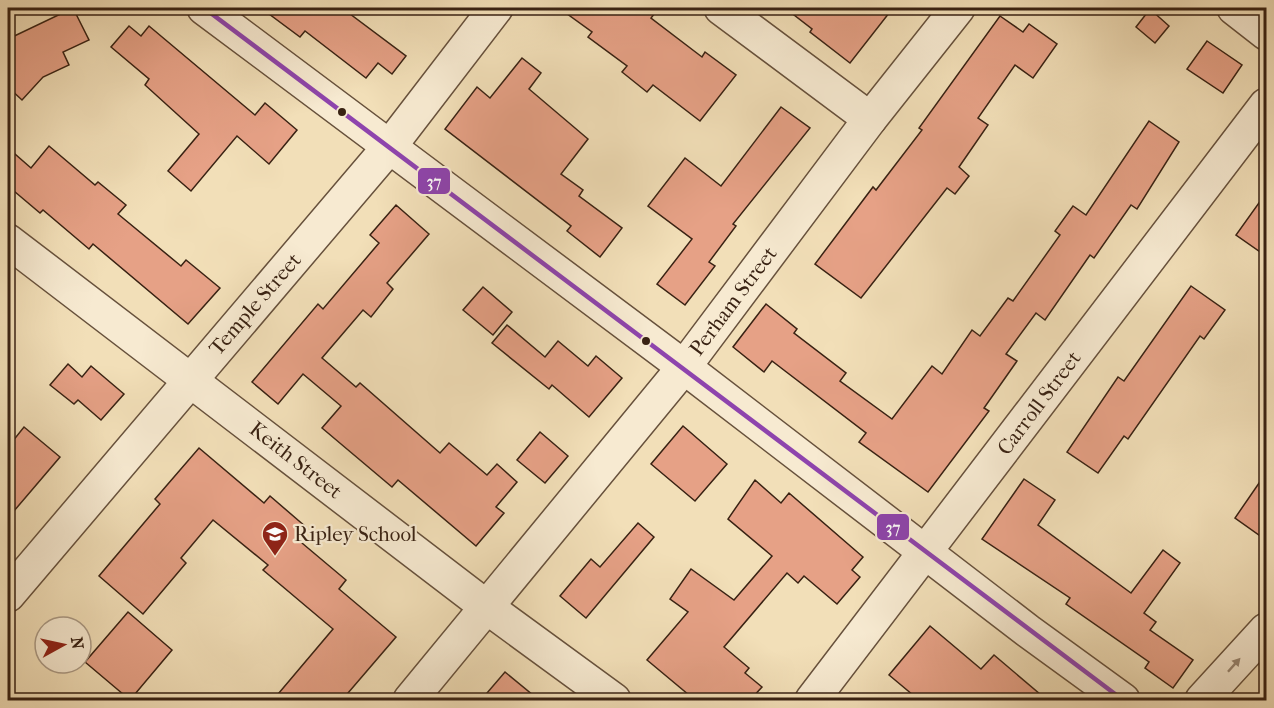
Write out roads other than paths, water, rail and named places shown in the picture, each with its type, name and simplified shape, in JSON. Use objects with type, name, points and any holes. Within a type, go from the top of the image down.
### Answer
[{"type":"street","points":[[204,8],[684,367],[925,553],[1123,700]]},
{"type":"street","name":"Temple Street","points":[[8,595],[390,146],[496,8]]},
{"type":"street","points":[[721,8],[870,120]]},
{"type":"street","name":"Perham Street","points":[[410,700],[684,367],[870,120],[958,8]]},
{"type":"street","points":[[1234,8],[1266,33]]},
{"type":"street","name":"Carroll Street","points":[[812,700],[1266,105]]},
{"type":"street","name":"Keith Street","points":[[8,241],[488,608],[614,700]]},
{"type":"street","points":[[1202,700],[1266,630]]},
{"type":"place","name":"Ripley School","points":[[275,557]]}]
